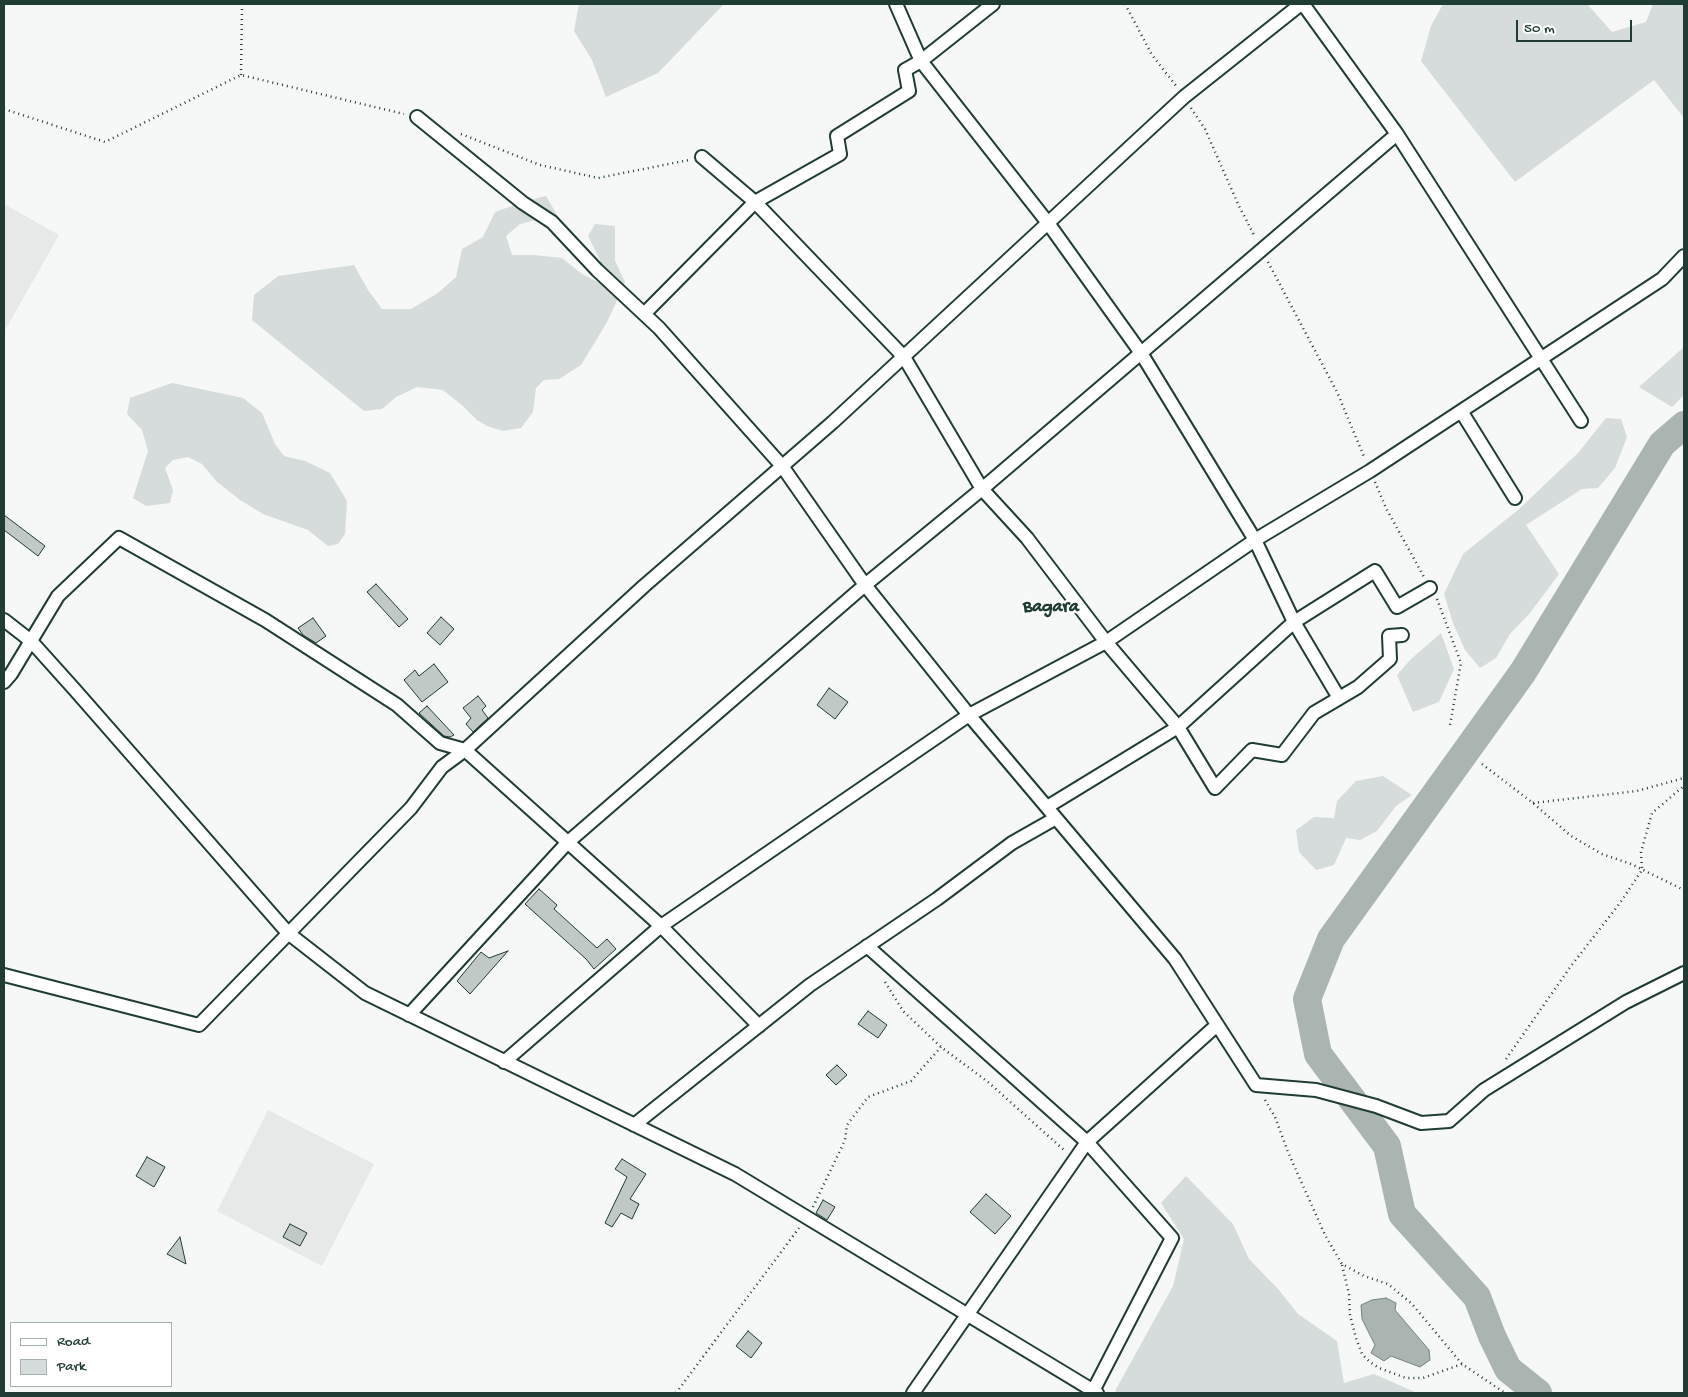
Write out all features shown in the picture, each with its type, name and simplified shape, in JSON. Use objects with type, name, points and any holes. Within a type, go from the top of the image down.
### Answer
[{"type":"street","points":[[896,4],[921,61],[1048,224],[1141,353],[1255,540],[1294,622],[1339,698]]},
{"type":"street","points":[[644,314],[755,202],[840,154],[837,136],[909,91],[905,70],[921,61],[992,4]]},
{"type":"street","points":[[4,974],[199,1025],[411,808],[442,767],[465,750],[644,586],[904,357],[1184,97],[1302,4],[1397,134],[1582,421]]},
{"type":"street","points":[[417,117],[523,204],[552,222],[597,270],[659,328],[782,466],[865,585],[969,716],[1175,959],[1256,1085],[1316,1090],[1376,1106],[1421,1123],[1449,1121],[1484,1090],[1626,1002],[1684,973]]},
{"type":"street","points":[[409,1016],[567,843],[865,585],[982,488],[1397,134]]},
{"type":"street","points":[[702,157],[755,202],[904,357],[982,488],[1027,538],[1106,642],[1178,727],[1215,788],[1252,750],[1282,755],[1314,712],[1358,687],[1390,659],[1389,636],[1402,635]]},
{"type":"street","points":[[504,1062],[662,926],[969,716],[1106,642],[1255,540],[1370,471],[1662,278],[1684,256]]},
{"type":"street","points":[[1461,411],[1516,498]]},
{"type":"street","points":[[4,682],[31,642],[58,596],[119,538],[282,631],[397,704],[440,743],[465,750],[662,926],[759,1026]]},
{"type":"street","points":[[1047,807],[1178,727],[1294,622],[1375,571],[1397,607],[1430,588]]},
{"type":"street","points":[[4,620],[31,642],[288,933],[365,994],[735,1174],[1095,1392],[1172,1238],[1087,1142],[868,946]]},
{"type":"street","points":[[634,1125],[810,985],[936,899],[1012,843],[1056,818]]},
{"type":"street","points":[[912,1393],[1087,1142],[1217,1025]]},
{"type":"path","points":[[241,75],[242,4]]},
{"type":"path","points":[[1125,4],[1152,55],[1184,97],[1205,129],[1238,204],[1337,392],[1386,508],[1440,606],[1461,663],[1450,725]]},
{"type":"path","points":[[4,109],[105,142],[241,75],[417,117]]},
{"type":"path","points":[[461,134],[540,164],[598,178],[702,157]]},
{"type":"path","points":[[1482,764],[1572,836],[1602,854],[1684,890]]},
{"type":"path","points":[[1533,803],[1637,791],[1684,778]]},
{"type":"path","points":[[1506,1059],[1571,966],[1620,903],[1642,870],[1641,852],[1652,813],[1684,786]]},
{"type":"path","points":[[884,980],[903,1011],[941,1047],[988,1082],[1075,1159]]},
{"type":"path","points":[[676,1393],[807,1218],[845,1140],[847,1125],[868,1097],[911,1082],[941,1047]]},
{"type":"path","points":[[1256,1085],[1275,1117],[1288,1152],[1325,1235],[1342,1264],[1349,1294],[1350,1315],[1362,1354],[1379,1368],[1406,1378],[1424,1378],[1462,1364]]},
{"type":"path","points":[[1342,1264],[1364,1276],[1388,1284],[1412,1304],[1462,1364],[1505,1393]]},
{"type":"shaded area","points":[[4,204],[59,235],[4,332]]},
{"type":"shaded area","points":[[268,1110],[374,1164],[322,1266],[217,1211]]},
{"type":"shaded area","points":[[1386,1298],[1396,1303],[1395,1310],[1429,1350],[1430,1360],[1420,1367],[1391,1356],[1384,1361],[1371,1353],[1375,1345],[1362,1319],[1361,1305],[1372,1300]]},
{"type":"green space","points":[[579,4],[724,4],[658,73],[606,97],[592,60],[574,31]]},
{"type":"green space","points":[[1443,4],[1587,4],[1612,32],[1646,22],[1653,4],[1684,4],[1684,118],[1654,80],[1515,182],[1421,61],[1431,26]]},
{"type":"green space","points":[[546,196],[557,215],[520,224],[506,236],[512,255],[562,258],[582,274],[600,283],[600,260],[588,236],[595,224],[615,226],[615,261],[625,282],[606,324],[581,365],[559,379],[544,380],[536,388],[533,412],[521,428],[503,431],[487,426],[477,420],[443,390],[417,387],[396,397],[382,409],[364,411],[252,320],[254,295],[278,276],[354,265],[368,290],[382,309],[411,309],[438,293],[456,277],[462,249],[483,237],[495,212]]},
{"type":"green space","points":[[1684,347],[1684,395],[1672,407],[1639,387]]},
{"type":"green space","points":[[172,383],[243,398],[262,413],[275,444],[284,456],[305,461],[330,473],[347,501],[345,534],[338,544],[328,546],[308,530],[263,514],[240,500],[216,481],[202,464],[188,457],[173,460],[165,468],[173,490],[170,503],[146,506],[133,498],[148,451],[142,430],[127,414],[130,398]]},
{"type":"green space","points":[[1606,418],[1621,419],[1627,437],[1615,468],[1598,488],[1582,489],[1526,525],[1559,574],[1530,613],[1510,634],[1496,658],[1480,668],[1465,650],[1453,623],[1444,594],[1463,554],[1518,510],[1578,453]]},
{"type":"green space","points":[[1441,633],[1454,669],[1439,702],[1413,712],[1397,675],[1411,659]]},
{"type":"green space","points":[[1383,776],[1412,795],[1396,806],[1377,831],[1360,840],[1346,838],[1334,865],[1316,870],[1299,852],[1296,830],[1314,817],[1334,818],[1337,801],[1356,781]]},
{"type":"green space","points":[[1186,1176],[1233,1224],[1249,1259],[1279,1290],[1298,1314],[1337,1341],[1344,1383],[1374,1374],[1417,1393],[1118,1393],[1115,1391],[1173,1286],[1184,1239],[1161,1203]]},
{"type":"building","points":[[4,515],[45,546],[38,556],[4,530]]},
{"type":"building","points":[[376,584],[408,619],[399,627],[367,592]]},
{"type":"building","points":[[441,617],[454,629],[440,645],[427,633]]},
{"type":"building","points":[[313,618],[326,636],[316,643],[303,635],[298,628]]},
{"type":"building","points":[[434,664],[448,682],[422,702],[404,680],[415,670],[419,676]]},
{"type":"building","points":[[829,688],[848,702],[835,719],[817,705]]},
{"type":"building","points":[[478,696],[486,706],[482,710],[488,718],[473,732],[466,724],[471,718],[463,708]]},
{"type":"building","points":[[427,706],[454,735],[450,737],[444,736],[419,713]]},
{"type":"building","points":[[539,889],[557,905],[554,909],[597,948],[607,939],[616,949],[594,969],[586,959],[525,904]]},
{"type":"building","points":[[508,951],[470,994],[457,981],[481,952],[489,958]]},
{"type":"building","points":[[868,1011],[887,1025],[878,1038],[858,1024]]},
{"type":"building","points":[[837,1065],[847,1075],[836,1085],[826,1075]]},
{"type":"building","points":[[147,1157],[165,1167],[154,1187],[136,1176]]},
{"type":"building","points":[[622,1159],[646,1174],[630,1199],[639,1204],[632,1219],[621,1213],[612,1227],[605,1223],[627,1177],[615,1169]]},
{"type":"building","points":[[986,1194],[1011,1216],[995,1234],[970,1212]]},
{"type":"building","points":[[823,1200],[835,1207],[827,1220],[816,1213]]},
{"type":"building","points":[[290,1224],[307,1233],[300,1246],[283,1237]]},
{"type":"building","points":[[180,1237],[186,1264],[167,1254]]},
{"type":"building","points":[[748,1331],[762,1343],[751,1358],[736,1346]]},
{"type":"waterway","points":[[1538,1393],[1508,1369],[1492,1336],[1477,1297],[1402,1214],[1387,1146],[1318,1054],[1307,999],[1331,939],[1523,672],[1662,444],[1684,425]]},
{"type":"district","name":"Bagara","points":[[1051,608]]}]
